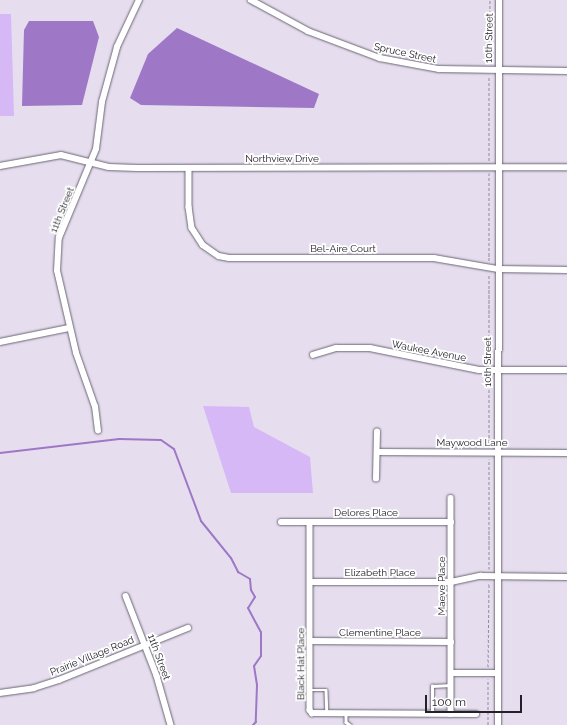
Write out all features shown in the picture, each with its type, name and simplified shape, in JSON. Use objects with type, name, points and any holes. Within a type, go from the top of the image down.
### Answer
[{"type":"street","name":"11th Street","points":[[98,431],[96,407],[69,328],[57,271],[60,238],[96,149],[102,102],[117,47],[139,0]]},
{"type":"street","name":"Spruce Street","points":[[251,0],[308,31],[380,58],[439,69],[489,71],[567,71]]},
{"type":"street","name":"10th Street","points":[[498,725],[497,371],[499,0]]},
{"type":"street","name":"Northview Drive","points":[[0,166],[61,155],[91,161],[109,167],[567,167]]},
{"type":"street","name":"Bel-Aire Court","points":[[189,168],[192,228],[203,245],[219,256],[229,258],[434,258],[498,269],[567,270]]},
{"type":"street","points":[[0,342],[69,328]]},
{"type":"street","name":"Waukee Avenue","points":[[313,355],[336,348],[370,348],[497,371],[567,370]]},
{"type":"street","points":[[376,479],[377,432]]},
{"type":"street","name":"Maywood Lane","points":[[376,452],[567,453]]},
{"type":"street","name":"Maeve Place","points":[[451,498],[451,714]]},
{"type":"street","name":"Delores Place","points":[[282,522],[451,522]]},
{"type":"street","name":"Black Hat Place","points":[[310,522],[310,710],[316,714],[476,714]]},
{"type":"street","name":"Elizabeth Place","points":[[310,582],[451,582],[489,576],[567,577]]},
{"type":"street","name":"11th Street","points":[[126,596],[157,676],[171,725]]},
{"type":"street","name":"Prairie Village Road","points":[[0,693],[34,688],[59,680],[188,628]]},
{"type":"street","name":"Clementine Place","points":[[310,642],[451,642]]},
{"type":"street","points":[[451,673],[498,673]]},
{"type":"lane","points":[[432,714],[432,686],[451,685]]},
{"type":"lane","points":[[310,690],[326,690],[327,713]]},
{"type":"lane","points":[[346,713],[346,722],[350,725]]},
{"type":"path","points":[[488,725],[488,167],[490,0]]},
{"type":"shaded area","points":[[0,14],[11,14],[14,116],[0,116]]},
{"type":"shaded area","points":[[29,21],[93,21],[99,37],[82,105],[22,106],[24,30]]},
{"type":"shaded area","points":[[177,28],[319,94],[314,108],[141,105],[130,98],[148,54]]},
{"type":"shaded area","points":[[203,406],[249,407],[254,427],[310,457],[313,493],[231,493]]},
{"type":"waterway","points":[[0,453],[119,439],[161,440],[174,449],[201,521],[231,558],[238,572],[250,579],[251,590],[255,597],[248,608],[261,632],[261,656],[254,666],[257,685],[256,722],[253,725]]}]
